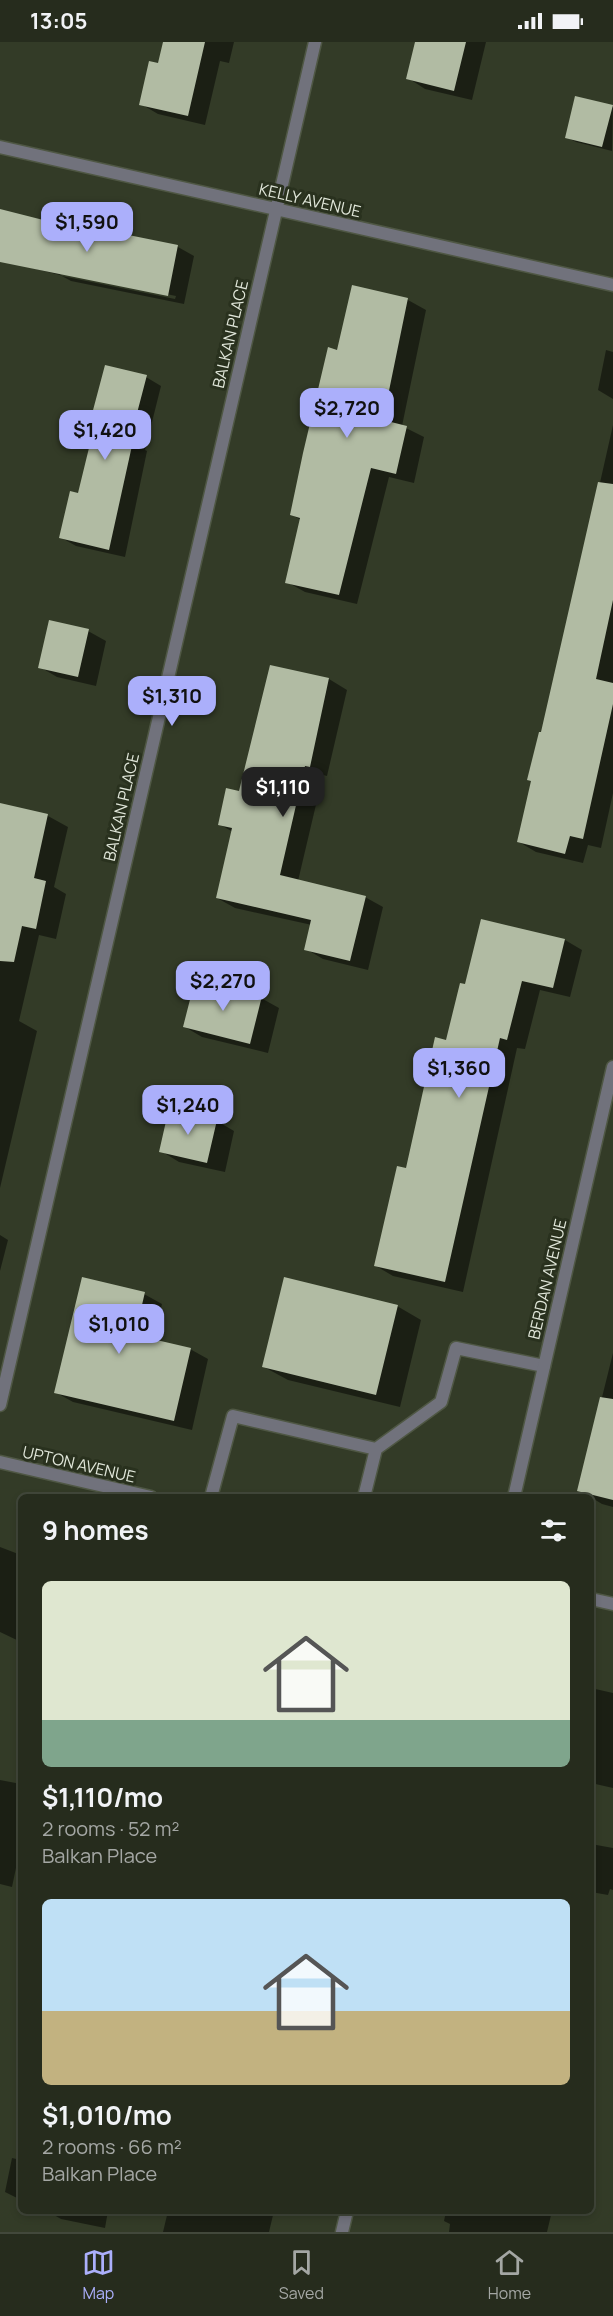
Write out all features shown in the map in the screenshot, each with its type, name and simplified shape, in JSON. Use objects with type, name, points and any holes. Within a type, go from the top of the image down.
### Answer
[{"type":"street","name":"BALKAN PLACE","points":[[0,1405],[315,42]]},
{"type":"street","name":"KELLY AVENUE","points":[[0,147],[613,285]]},
{"type":"street","name":"BERDAN AVENUE","points":[[515,1494],[613,1068]]},
{"type":"street","points":[[365,1494],[376,1449],[441,1402],[456,1348],[544,1366]]},
{"type":"street","points":[[212,1494],[233,1416],[376,1449]]},
{"type":"street","name":"UPTON AVENUE","points":[[0,1462],[138,1494]]},
{"type":"street","points":[[594,1600],[613,1604]]},
{"type":"street","points":[[342,2232],[346,2214]]},
{"type":"building","points":[[163,42],[205,42],[188,116],[139,105],[149,61],[158,63]]},
{"type":"building","points":[[415,42],[466,42],[454,91],[406,79]]},
{"type":"building","points":[[575,96],[613,105],[602,147],[565,138]]},
{"type":"building","points":[[0,209],[63,225],[64,222],[178,245],[168,296],[0,262]]},
{"type":"building","points":[[352,285],[408,298],[383,420],[407,426],[396,474],[371,468],[339,595],[285,583],[300,518],[290,515],[303,453],[328,347],[337,350]]},
{"type":"building","points":[[105,365],[147,375],[130,440],[133,441],[109,550],[59,538],[70,491],[78,493],[97,415],[92,414]]},
{"type":"building","points":[[598,482],[613,484],[613,600],[596,679],[613,683],[613,704],[583,839],[570,836],[565,854],[517,842],[531,781],[527,780],[539,732],[541,732]]},
{"type":"building","points":[[49,620],[89,629],[78,677],[38,668]]},
{"type":"building","points":[[270,665],[329,678],[310,767],[305,766],[280,875],[366,896],[350,961],[304,950],[311,920],[216,898],[232,828],[218,825],[226,788],[239,791]]},
{"type":"building","points":[[0,803],[48,814],[34,878],[46,881],[36,929],[22,926],[14,962],[0,961]]},
{"type":"building","points":[[481,919],[565,939],[553,988],[522,981],[507,1040],[500,1038],[445,1282],[374,1266],[397,1166],[406,1168],[435,1037],[446,1040],[460,983],[465,984]]},
{"type":"building","points":[[195,980],[262,996],[250,1044],[183,1027]]},
{"type":"building","points":[[169,1108],[217,1120],[207,1163],[159,1152]]},
{"type":"building","points":[[82,1277],[145,1292],[135,1335],[191,1348],[174,1421],[54,1393]]},
{"type":"building","points":[[284,1277],[398,1305],[376,1395],[262,1367]]},
{"type":"building","points":[[600,1397],[613,1399],[613,1500],[577,1491]]}]
